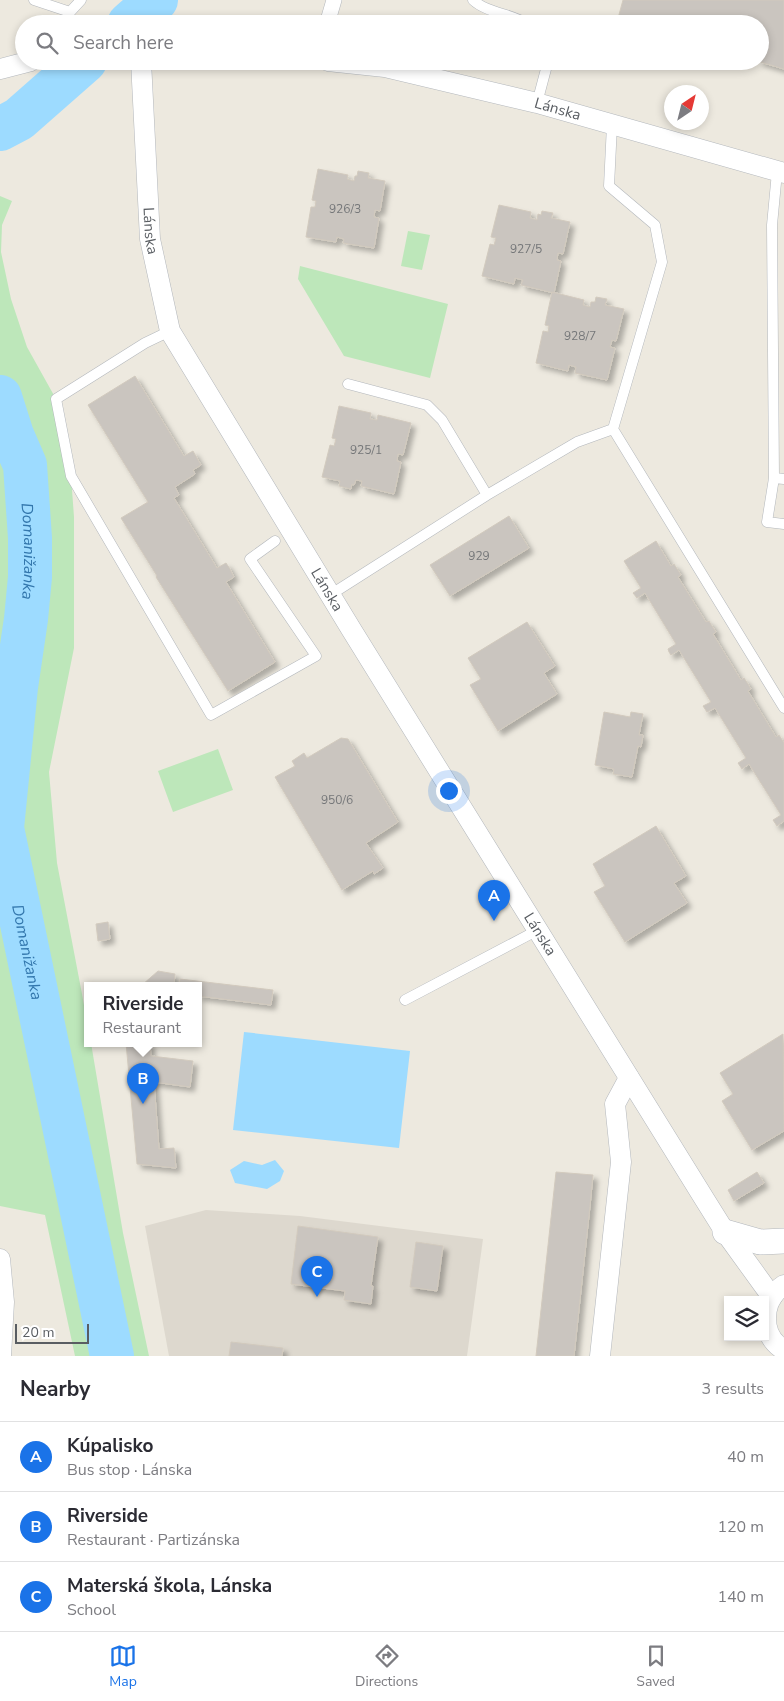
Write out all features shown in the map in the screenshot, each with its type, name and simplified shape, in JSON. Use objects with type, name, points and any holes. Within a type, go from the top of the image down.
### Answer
[{"type":"street","points":[[330,15],[334,0]]},
{"type":"street","points":[[0,69],[15,65]]},
{"type":"street","name":"Lánska","points":[[141,70],[150,239],[170,331],[330,595],[725,1232],[778,1291]]},
{"type":"street","name":"Lánska","points":[[398,70],[537,103],[781,173]]},
{"type":"street","points":[[600,1356],[621,1162],[616,1104],[629,1078]]},
{"type":"street","points":[[725,1232],[760,1242],[784,1241]]},
{"type":"street","points":[[0,1259],[4,1302],[1,1356]]},
{"type":"street","points":[[778,1291],[766,1315],[767,1327],[772,1339],[784,1350]]},
{"type":"lane","points":[[34,0],[70,12]]},
{"type":"lane","points":[[68,15],[81,0]]},
{"type":"lane","points":[[472,0],[477,4],[508,15]]},
{"type":"lane","points":[[537,103],[546,70]]},
{"type":"lane","points":[[612,125],[609,186],[655,225],[662,262],[613,429],[784,708]]},
{"type":"lane","points":[[781,173],[772,225],[779,479],[767,522],[784,524]]},
{"type":"lane","points":[[170,331],[145,343],[56,399],[71,476],[211,715],[316,656],[250,559],[275,541]]},
{"type":"lane","points":[[348,384],[427,405],[442,420],[487,495]]},
{"type":"lane","points":[[330,595],[487,495],[577,442],[613,429]]},
{"type":"lane","points":[[405,1000],[538,930]]},
{"type":"shaded area","points":[[206,1210],[300,1216],[483,1239],[467,1356],[169,1356],[145,1226]]},
{"type":"green space","points":[[0,196],[12,201],[2,225],[1,252],[11,299],[27,347],[56,399],[71,476],[74,517],[74,648],[49,772],[57,863],[84,1005],[84,1047],[92,1047],[123,1233],[149,1356],[75,1356],[45,1215],[0,1206]]},
{"type":"green space","points":[[408,231],[430,235],[422,270],[401,266]]},
{"type":"green space","points":[[300,266],[448,304],[430,378],[344,356],[298,279]]},
{"type":"green space","points":[[218,749],[233,790],[173,812],[158,771]]},
{"type":"water","points":[[244,1032],[410,1051],[399,1148],[233,1130]]},
{"type":"water","points":[[275,1160],[284,1171],[280,1181],[267,1189],[235,1183],[230,1170],[244,1161],[262,1165]]},
{"type":"building","points":[[623,0],[784,0],[784,69],[769,65],[769,15],[619,15]]},
{"type":"building","points":[[318,169],[348,175],[347,179],[354,181],[358,171],[369,173],[368,178],[385,181],[380,211],[375,210],[374,217],[379,218],[374,248],[343,243],[344,239],[337,237],[336,242],[306,237],[311,207],[315,207],[316,201],[312,200]]},
{"type":"building","points":[[499,205],[531,212],[530,218],[537,220],[538,214],[541,215],[542,211],[553,213],[551,218],[570,222],[563,254],[558,253],[557,260],[561,261],[554,293],[521,285],[523,280],[515,278],[514,284],[482,276],[490,244],[494,245],[496,238],[491,237]]},
{"type":"building","points":[[552,292],[584,300],[583,305],[590,307],[591,302],[595,302],[596,297],[607,299],[605,305],[624,309],[616,341],[612,340],[610,347],[615,348],[607,380],[575,373],[576,367],[569,365],[568,371],[536,363],[543,331],[548,332],[549,326],[545,325]]},
{"type":"building","points":[[135,376],[184,456],[193,451],[201,465],[193,470],[195,474],[175,487],[179,495],[174,498],[217,568],[226,563],[230,569],[234,577],[226,582],[275,662],[228,691],[121,518],[148,502],[88,405]]},
{"type":"building","points":[[339,406],[371,413],[370,419],[377,420],[378,415],[411,423],[403,455],[398,454],[397,461],[401,462],[394,494],[361,486],[362,481],[356,480],[354,485],[352,484],[351,489],[339,486],[340,481],[322,477],[330,445],[334,446],[336,439],[332,438]]},
{"type":"building","points":[[509,516],[529,548],[450,596],[430,565]]},
{"type":"building","points":[[656,541],[671,566],[674,564],[681,575],[678,577],[706,622],[709,621],[716,632],[713,634],[741,680],[744,678],[748,684],[751,689],[748,691],[776,737],[779,735],[784,743],[784,821],[777,826],[773,820],[781,815],[749,764],[742,769],[738,763],[746,758],[715,708],[707,712],[703,706],[711,702],[679,650],[671,655],[669,652],[668,649],[676,644],[645,593],[637,598],[633,593],[641,588],[624,561]]},
{"type":"building","points":[[527,622],[555,666],[544,673],[557,694],[498,731],[470,685],[481,679],[468,658]]},
{"type":"building","points":[[604,712],[630,717],[631,712],[643,714],[639,735],[643,735],[641,747],[638,746],[632,777],[613,774],[614,769],[595,765]]},
{"type":"building","points":[[341,738],[348,739],[398,822],[366,843],[383,868],[374,874],[373,871],[342,890],[275,777],[295,766],[292,761],[304,753],[307,758]]},
{"type":"building","points":[[656,826],[686,876],[674,883],[687,903],[625,942],[594,892],[605,886],[593,864]]},
{"type":"building","points":[[108,922],[110,939],[98,941],[96,924]]},
{"type":"building","points":[[158,971],[175,974],[174,982],[145,982]]},
{"type":"building","points":[[180,979],[273,990],[271,1005],[202,996],[202,982],[180,982]]},
{"type":"building","points":[[783,1034],[784,1131],[752,1150],[722,1101],[733,1094],[720,1073]]},
{"type":"building","points":[[126,1047],[150,1047],[151,1056],[193,1061],[190,1087],[154,1082],[159,1149],[174,1148],[176,1168],[137,1164]]},
{"type":"building","points":[[556,1172],[593,1175],[574,1356],[536,1356]]},
{"type":"building","points":[[757,1172],[764,1183],[734,1201],[728,1190]]},
{"type":"building","points":[[298,1226],[378,1237],[371,1286],[373,1286],[371,1304],[344,1300],[345,1291],[291,1284]]},
{"type":"building","points":[[416,1242],[443,1246],[437,1291],[410,1287]]},
{"type":"building","points":[[231,1342],[283,1348],[282,1356],[229,1356]]},
{"type":"waterway","name":"Domanižanka","points":[[139,15],[156,0]]},
{"type":"waterway","name":"Domanižanka","points":[[0,129],[19,119],[75,70]]},
{"type":"waterway","name":"Domanižanka","points":[[0,397],[12,435],[25,465],[30,538],[30,577],[26,619],[16,687],[2,828],[112,1356]]},
{"type":"place","name":"Kúpalisko","points":[[494,921]]},
{"type":"place","name":"Riverside","points":[[143,1104]]},
{"type":"place","name":"Materská škola, Lánska","points":[[317,1297]]}]
